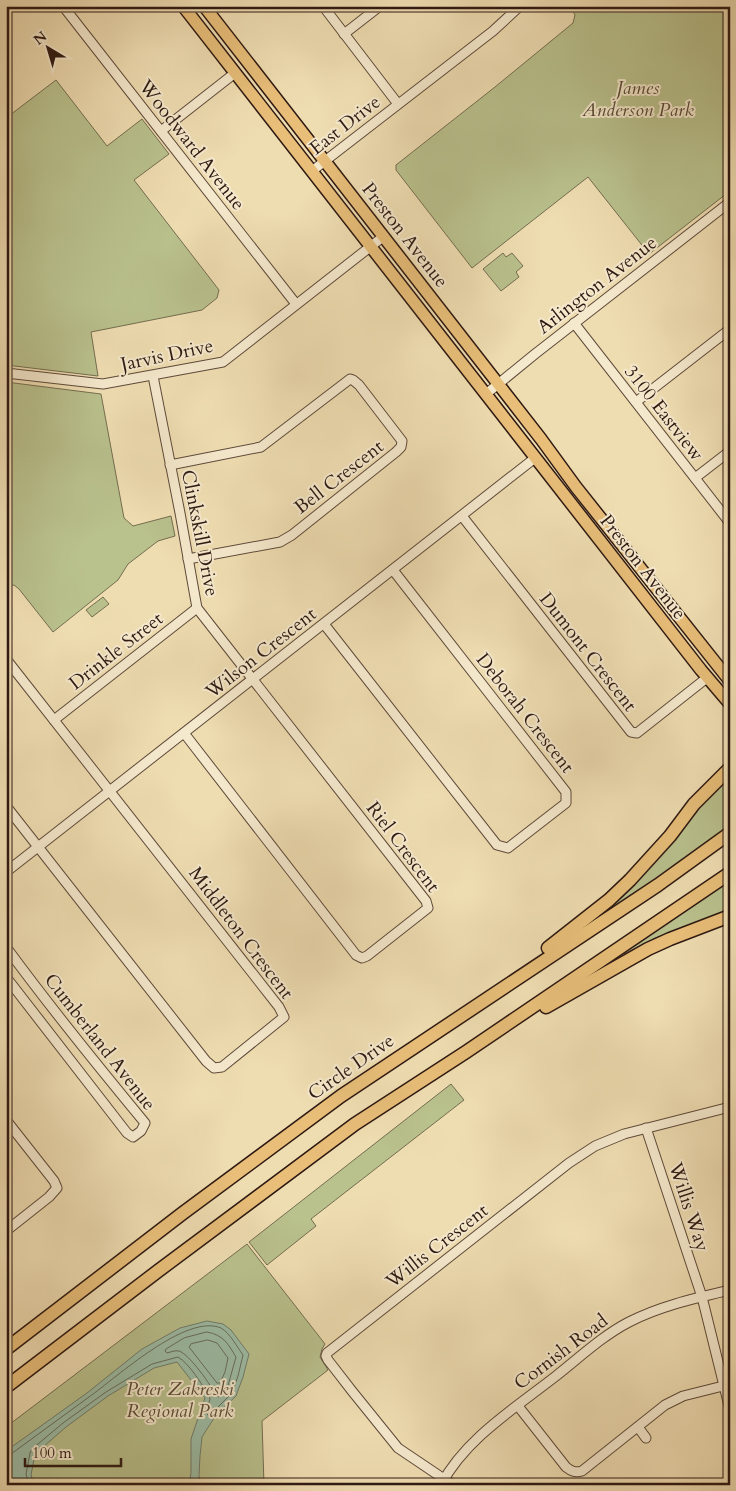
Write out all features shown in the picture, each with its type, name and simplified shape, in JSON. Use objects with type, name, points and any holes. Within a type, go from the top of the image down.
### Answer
[{"type":"highway","points":[[392,1062],[558,940],[609,900],[670,836],[694,804],[727,769]]},
{"type":"highway","name":"Circle Drive","points":[[6,1349],[340,1096],[658,884],[730,833]]},
{"type":"highway","points":[[6,1387],[355,1124],[730,873]]},
{"type":"highway","points":[[415,1085],[584,984],[648,949],[730,916]]},
{"type":"main road","name":"Preston Avenue","points":[[183,6],[535,458],[730,704]]},
{"type":"main road","name":"Preston Avenue","points":[[204,6],[541,438],[576,487],[730,681]]},
{"type":"main road","points":[[535,458],[541,438]]},
{"type":"main road","name":"Preston Avenue","points":[[535,458],[542,457],[566,481],[576,487]]},
{"type":"main road","name":"Preston Avenue","points":[[687,651],[712,671],[720,668]]},
{"type":"street","name":"Woodward Avenue","points":[[63,6],[296,304]]},
{"type":"street","name":"East Drive","points":[[323,6],[398,104]]},
{"type":"street","points":[[344,34],[380,6]]},
{"type":"street","name":"East Drive","points":[[312,171],[493,31],[520,6]]},
{"type":"street","points":[[161,131],[235,73]]},
{"type":"street","name":"Arlington Avenue","points":[[486,394],[730,202]]},
{"type":"street","name":"Jarvis Drive","points":[[6,373],[103,384],[223,362],[384,236]]},
{"type":"street","name":"3100 Eastview","points":[[574,323],[730,523]]},
{"type":"street","points":[[636,402],[730,329]]},
{"type":"street","name":"Clinkskill Drive","points":[[153,376],[197,608],[252,679]]},
{"type":"street","name":"Bell Crescent","points":[[170,465],[261,447],[350,379],[356,382],[402,441],[401,447],[396,452],[292,535],[280,542],[188,558]]},
{"type":"street","points":[[695,478],[730,451]]},
{"type":"street","name":"Wilson Crescent","points":[[6,872],[535,458]]},
{"type":"street","name":"Dumont Crescent","points":[[462,516],[631,732],[637,733],[708,677]]},
{"type":"street","name":"Deborah Crescent","points":[[324,624],[497,845],[508,848],[566,803],[566,792],[393,570]]},
{"type":"street","name":"Drinkle Street","points":[[54,720],[197,608]]},
{"type":"street","points":[[6,659],[110,791]]},
{"type":"street","name":"Riel Crescent","points":[[184,734],[356,954],[362,958],[367,956],[428,908],[426,901],[252,679]]},
{"type":"street","name":"Middleton Crescent","points":[[38,848],[206,1061],[214,1068],[222,1066],[278,1023],[284,1017],[279,1006],[110,791]]},
{"type":"street","points":[[6,806],[38,848]]},
{"type":"street","name":"Cumberland Avenue","points":[[6,947],[86,1052],[145,1123],[141,1131],[133,1137],[127,1133],[6,977]]},
{"type":"street","name":"Willis Crescent","points":[[442,1482],[398,1448],[328,1360],[327,1353],[569,1163],[595,1146],[624,1134],[730,1106]]},
{"type":"street","points":[[6,1120],[57,1188],[49,1197],[6,1231]]},
{"type":"street","name":"Willis Way","points":[[646,1128],[702,1297],[730,1410]]},
{"type":"street","name":"Cornish Road","points":[[442,1482],[456,1460],[482,1434],[604,1338],[629,1322],[665,1307],[730,1290]]},
{"type":"street","points":[[518,1406],[566,1467],[570,1471],[576,1472],[582,1471],[665,1405],[683,1396],[723,1386]]},
{"type":"street","points":[[638,1427],[646,1438]]},
{"type":"street","points":[[442,1482],[453,1485]]},
{"type":"green space","name":"James Anderson Park","points":[[570,6],[730,6],[730,191],[649,254],[588,177],[472,268],[396,170],[396,165],[573,23],[575,15]]},
{"type":"green space","points":[[56,80],[107,146],[142,119],[169,154],[134,180],[219,290],[217,298],[202,310],[91,332],[98,376],[6,365],[6,111],[10,115]]},
{"type":"green space","points":[[503,253],[506,257],[512,253],[523,266],[516,272],[519,277],[501,291],[483,269]]},
{"type":"green space","points":[[6,382],[101,394],[124,518],[133,526],[171,516],[175,536],[158,541],[128,564],[118,580],[53,632],[19,589],[14,585],[6,587]]},
{"type":"green space","points":[[103,597],[109,604],[92,617],[86,610]]},
{"type":"green space","points":[[730,772],[730,827],[608,914],[588,924]]},
{"type":"green space","points":[[730,879],[730,909],[655,938],[624,954],[633,945]]},
{"type":"green space","points":[[451,1084],[464,1100],[311,1219],[316,1226],[267,1265],[249,1242]]},
{"type":"green space","name":"Peter Zakreski Regional Park","points":[[247,1244],[325,1344],[320,1357],[328,1370],[262,1421],[264,1485],[6,1485],[6,1427]]},
{"type":"water","points":[[207,1321],[223,1324],[231,1330],[249,1354],[236,1396],[216,1415],[202,1437],[199,1476],[201,1485],[189,1485],[191,1439],[205,1398],[177,1362],[154,1368],[108,1396],[66,1427],[35,1454],[31,1475],[34,1485],[6,1485],[6,1451],[87,1393],[142,1349],[180,1328]]}]
